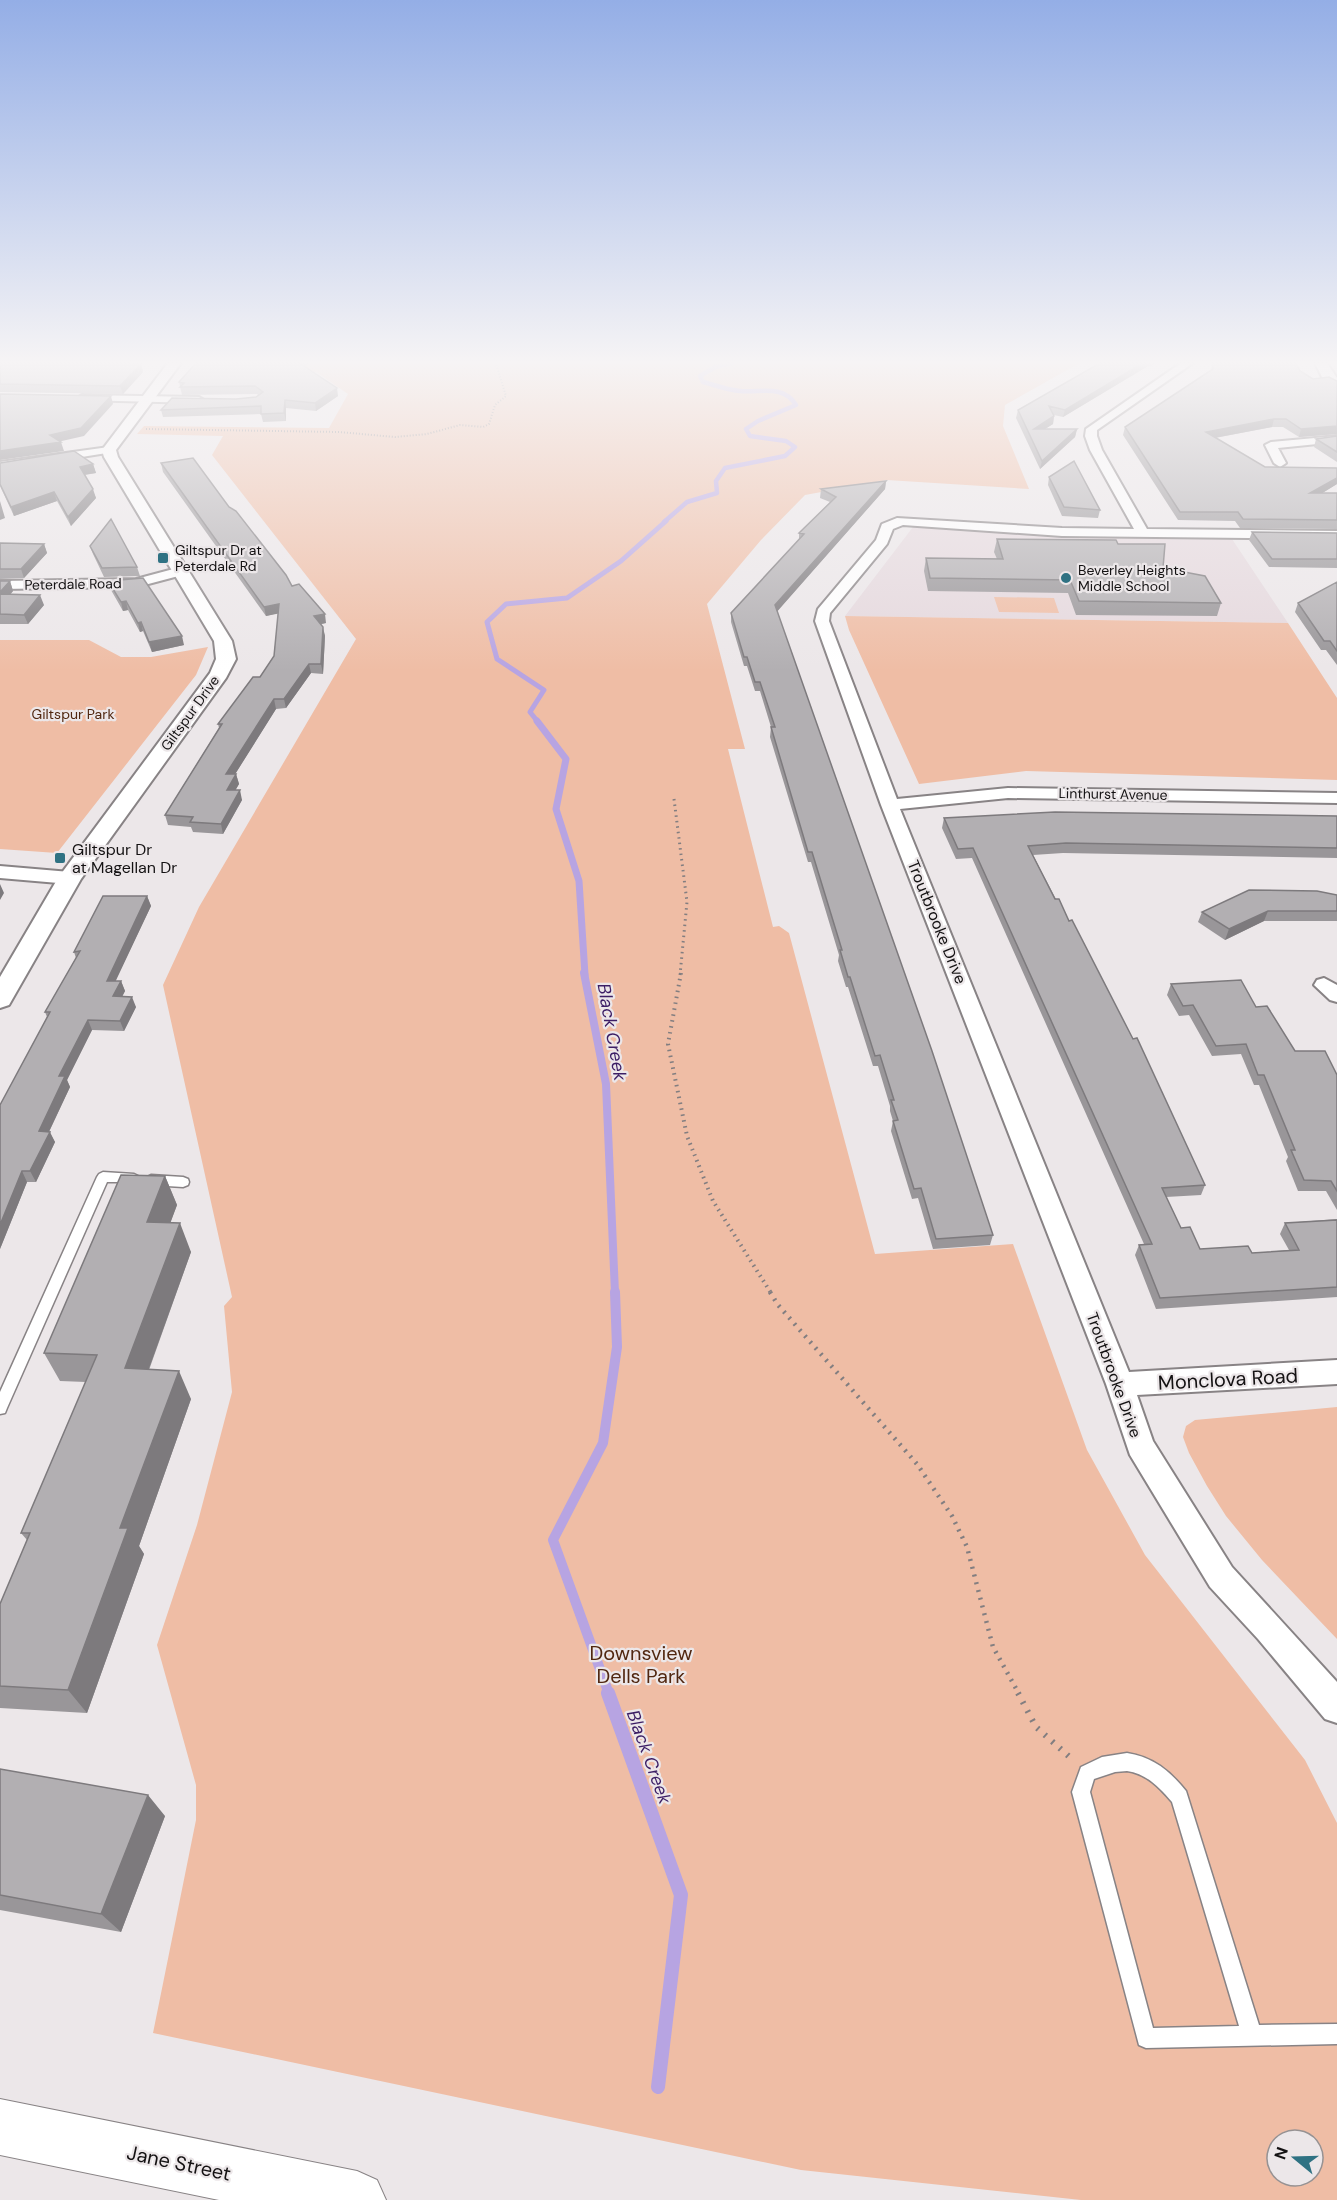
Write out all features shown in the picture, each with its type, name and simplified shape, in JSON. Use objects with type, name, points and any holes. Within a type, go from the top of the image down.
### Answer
[{"type":"main road","name":"Jane Street","points":[[0,2127],[357,2200]]},
{"type":"street","name":"Giltspur Drive","points":[[0,999],[70,878],[219,674],[226,659],[223,641],[116,466]]},
{"type":"street","points":[[1105,466],[1143,533]]},
{"type":"street","name":"Troutbrooke Drive","points":[[1337,535],[1062,532],[910,521],[896,522],[887,528],[882,541],[823,612],[822,621],[890,805],[1120,1384],[1140,1446],[1221,1577],[1269,1628],[1337,1707]]},
{"type":"street","name":"Peterdale Road","points":[[0,585],[137,583],[181,571]]},
{"type":"street","name":"Linthurst Avenue","points":[[890,805],[1008,793],[1337,798]]},
{"type":"street","points":[[0,872],[70,878]]},
{"type":"street","name":"Monclova Road","points":[[1120,1384],[1337,1372]]},
{"type":"lane","points":[[0,1408],[103,1177],[183,1182]]},
{"type":"lane","points":[[1252,2035],[1180,1797],[1165,1778],[1148,1767],[1126,1761],[1104,1764],[1087,1773],[1081,1792],[1146,2038],[1337,2034]]},
{"type":"path","points":[[674,799],[687,902],[680,980],[668,1044],[687,1136],[713,1201],[778,1305],[917,1464],[952,1516],[967,1547],[993,1647],[1036,1727],[1087,1773]]},
{"type":"shaded area","name":"Beverley Heights Middle School","points":[[913,527],[1045,536],[1232,539],[1288,623],[845,616]]},
{"type":"green space","name":"Downsview Dells Park","points":[[220,466],[1019,466],[1029,489],[887,480],[805,495],[761,540],[707,604],[745,749],[728,749],[773,927],[779,926],[789,933],[875,1254],[1013,1244],[1087,1450],[1145,1555],[1305,1760],[1337,1823],[1337,2200],[1081,2200],[801,2170],[153,2033],[196,1820],[196,1785],[157,1645],[197,1525],[232,1392],[224,1306],[232,1297],[163,985],[199,907],[356,639]]},
{"type":"green space","points":[[994,597],[1054,598],[1059,613],[999,612]]},
{"type":"green space","points":[[845,616],[1288,623],[1337,698],[1337,780],[1026,771],[919,784],[849,630]]},
{"type":"green space","name":"Giltspur Park","points":[[0,640],[89,640],[121,657],[151,657],[208,647],[196,675],[57,853],[0,849]]},
{"type":"green space","points":[[1337,1407],[1337,1639],[1262,1560],[1226,1516],[1189,1453],[1183,1437],[1186,1426],[1195,1420]]},
{"type":"building","points":[[0,466],[86,466],[80,467],[93,489],[68,517],[54,492],[11,507],[0,484]]},
{"type":"building","points":[[163,466],[199,466],[229,507],[236,511],[286,575],[292,586],[299,584],[325,614],[314,616],[323,627],[321,664],[309,664],[284,699],[274,699],[226,774],[236,774],[227,790],[240,790],[221,824],[190,822],[193,817],[165,815],[222,724],[218,724],[253,677],[260,677],[274,656],[279,604],[264,607]]},
{"type":"building","points":[[1067,466],[1076,466],[1100,510],[1064,507],[1049,477]]},
{"type":"building","points":[[1150,466],[1337,468],[1337,478],[1310,493],[1337,493],[1337,520],[1243,519],[1238,512],[1180,512]]},
{"type":"building","points":[[886,481],[775,605],[932,1051],[993,1235],[936,1239],[921,1188],[914,1189],[893,1121],[898,1120],[880,1055],[875,1056],[850,977],[848,977],[812,852],[808,852],[771,727],[775,727],[760,682],[755,682],[747,657],[744,657],[731,613],[804,534],[799,533],[836,497],[821,489]]},
{"type":"building","points":[[111,519],[137,567],[102,568],[90,546]]},
{"type":"building","points":[[1252,532],[1337,533],[1337,559],[1272,559]]},
{"type":"building","points":[[997,539],[1116,540],[1118,544],[1165,544],[1163,568],[1205,576],[1221,603],[1079,601],[1070,580],[930,578],[926,558],[1003,559]]},
{"type":"building","points":[[0,543],[44,544],[21,569],[0,569]]},
{"type":"building","points":[[143,578],[182,636],[149,642],[141,622],[138,623],[126,601],[121,602],[108,581]]},
{"type":"building","points":[[0,581],[10,581],[0,592]]},
{"type":"building","points":[[1337,582],[1337,651],[1330,641],[1324,641],[1298,603]]},
{"type":"building","points":[[0,594],[40,595],[24,615],[0,614]]},
{"type":"building","points":[[1055,812],[1337,816],[1337,848],[1066,843],[1028,846],[1055,899],[1059,899],[1069,921],[1072,920],[1133,1039],[1137,1038],[1205,1185],[1162,1188],[1181,1228],[1190,1227],[1200,1249],[1248,1246],[1252,1253],[1299,1250],[1285,1223],[1337,1220],[1337,1287],[1160,1298],[1139,1245],[1152,1244],[973,848],[958,849],[944,818]]},
{"type":"building","points":[[1249,890],[1317,891],[1337,895],[1337,911],[1268,911],[1229,929],[1202,912]]},
{"type":"building","points":[[103,896],[147,896],[107,981],[121,981],[113,996],[132,997],[120,1021],[88,1020],[59,1076],[65,1076],[39,1131],[50,1132],[30,1171],[22,1171],[0,1225],[0,1105],[50,1012],[45,1012],[80,951],[74,952]]},
{"type":"building","points":[[1241,980],[1256,1007],[1267,1006],[1295,1051],[1325,1051],[1337,1075],[1337,1191],[1331,1181],[1304,1180],[1291,1150],[1295,1150],[1264,1075],[1258,1075],[1246,1044],[1216,1046],[1193,1005],[1183,1006],[1171,984]]},
{"type":"building","points":[[121,1175],[165,1176],[147,1222],[180,1223],[125,1368],[179,1371],[120,1528],[128,1528],[68,1690],[0,1686],[0,1604],[30,1533],[21,1533],[97,1355],[44,1353]]},
{"type":"building","points":[[0,1769],[148,1795],[101,1914],[0,1895]]},
{"type":"waterway","name":"Black Creek","points":[[664,522],[687,502],[717,493],[716,481],[725,468],[737,466]]},
{"type":"waterway","name":"Black Creek","points":[[538,722],[530,712],[544,690],[497,659],[487,622],[506,604],[567,598],[621,561],[666,521]]},
{"type":"waterway","name":"Black Creek","points":[[537,721],[566,759],[556,809],[579,881],[585,975]]},
{"type":"waterway","name":"Black Creek","points":[[584,973],[606,1084],[615,1293]]},
{"type":"waterway","name":"Black Creek","points":[[609,1694],[553,1540],[603,1443],[617,1347],[615,1292]]},
{"type":"waterway","name":"Black Creek","points":[[608,1693],[681,1895],[658,2087]]},
{"type":"place","name":"Giltspur Dr at Peterdale Rd","points":[[163,558]]},
{"type":"place","name":"Beverley Heights Middle School","points":[[1066,578]]},
{"type":"place","name":"Giltspur Dr at Magellan Dr","points":[[60,858]]}]
